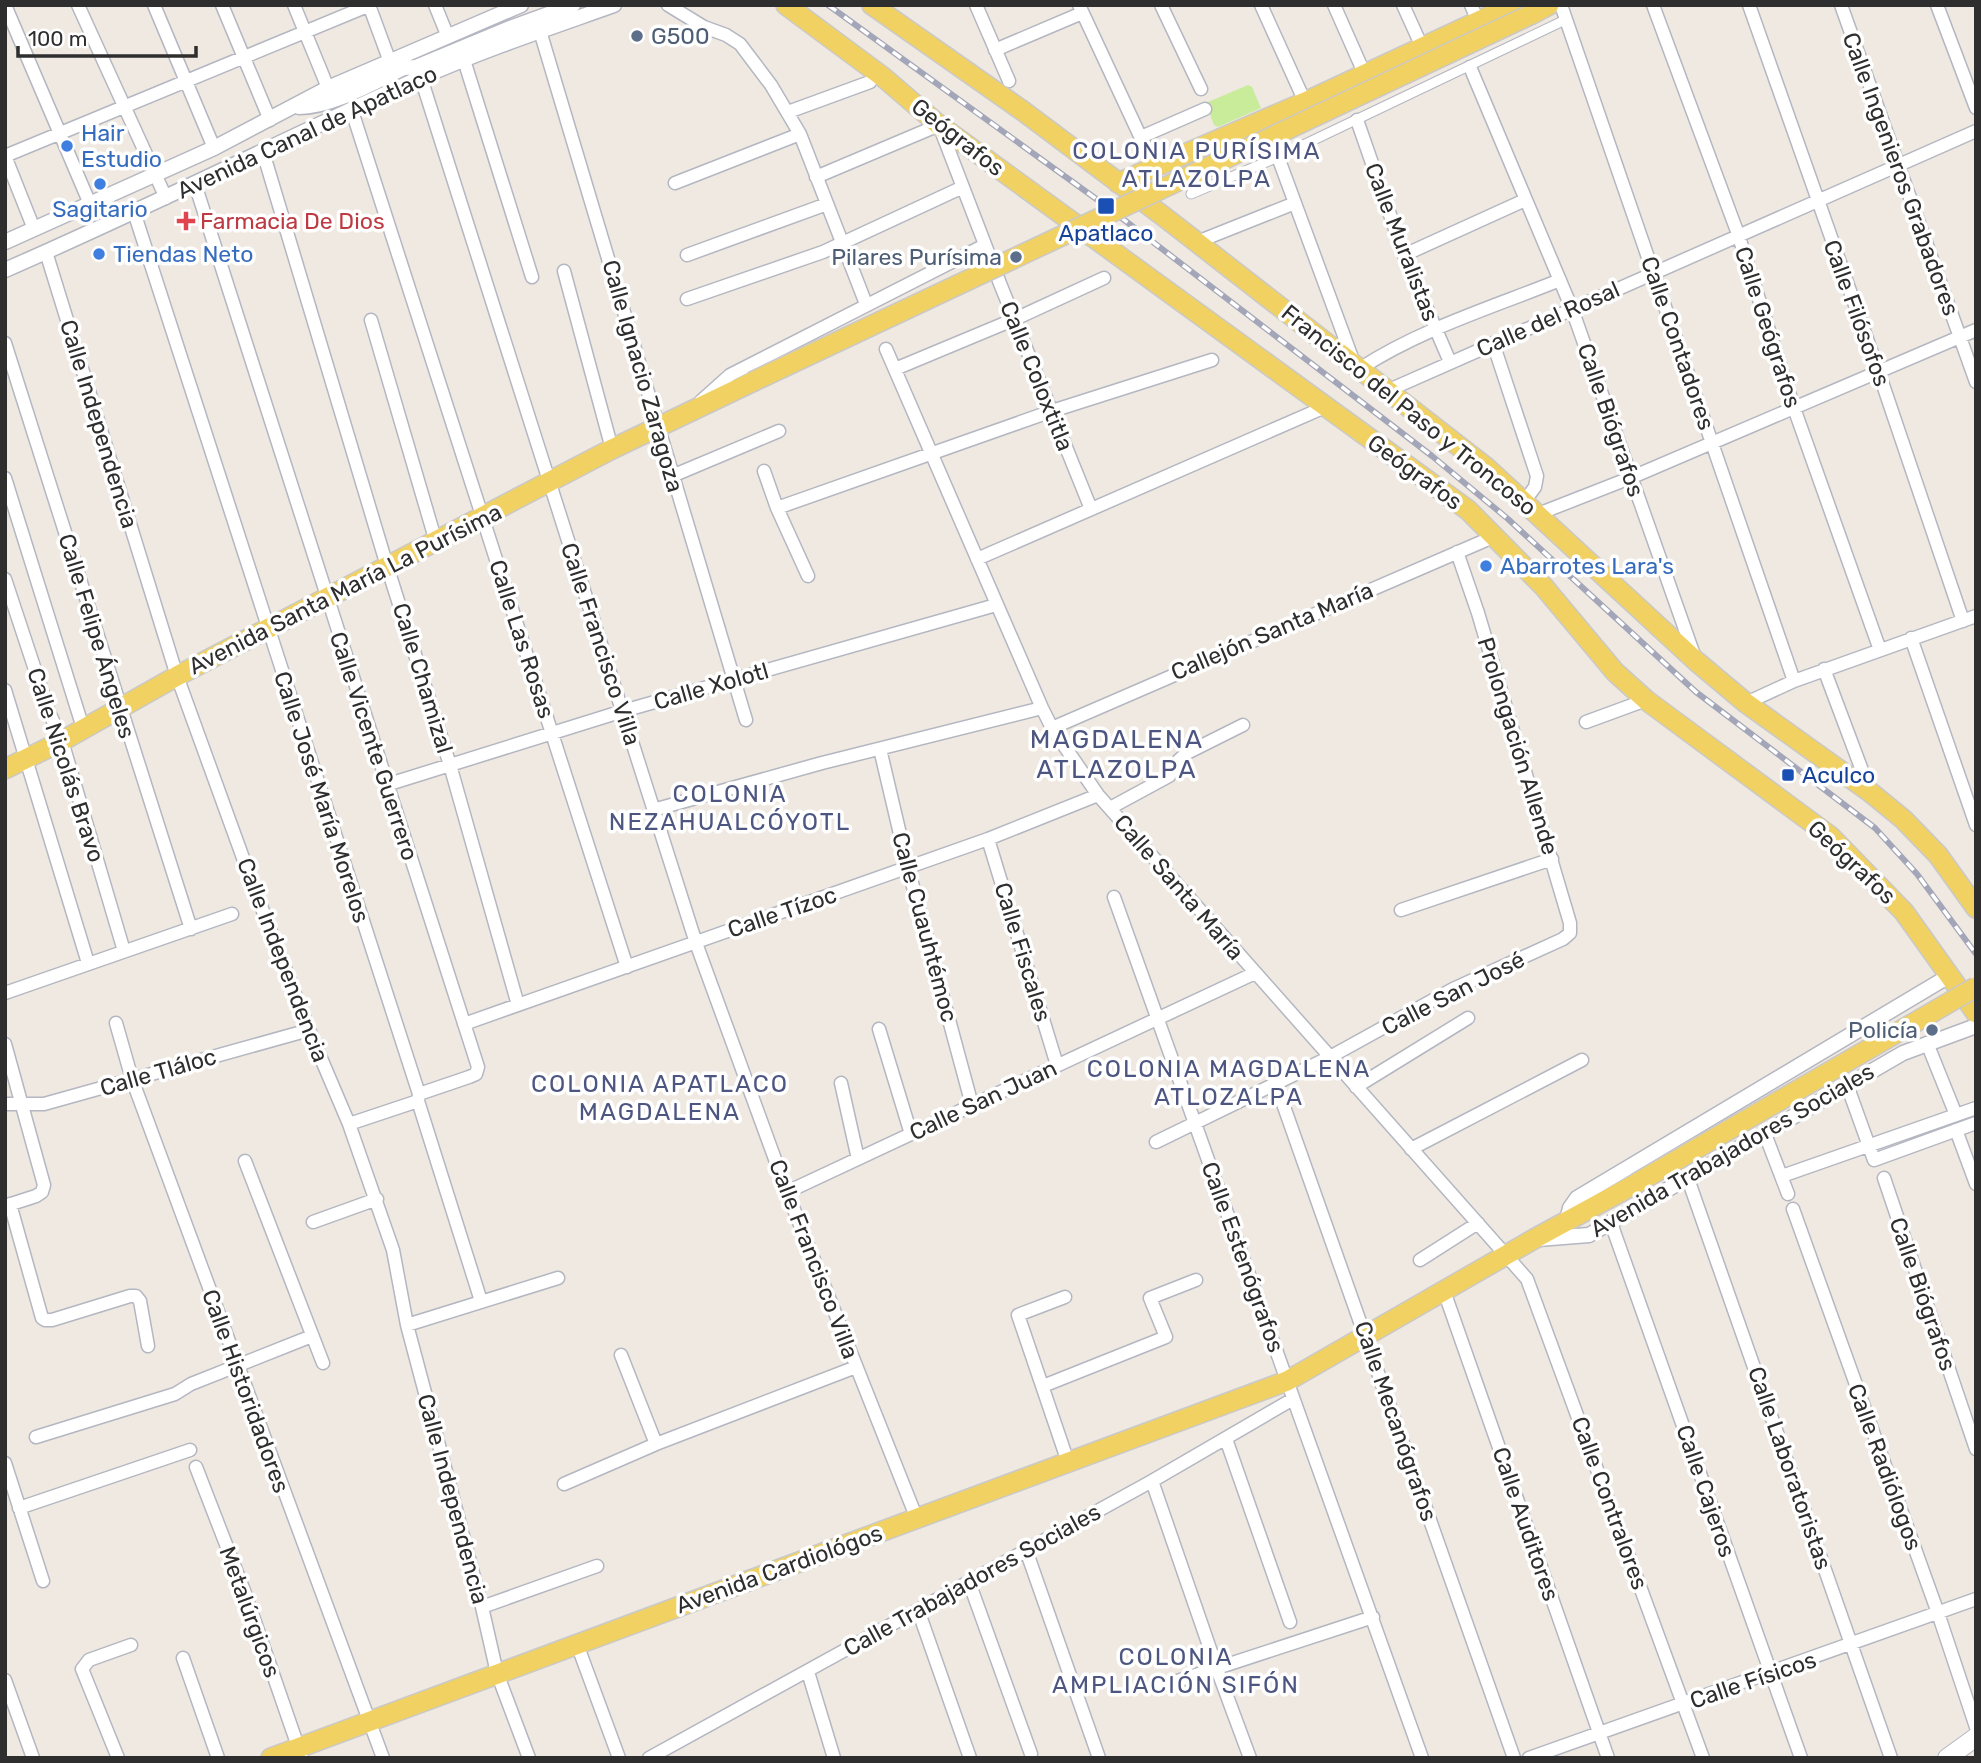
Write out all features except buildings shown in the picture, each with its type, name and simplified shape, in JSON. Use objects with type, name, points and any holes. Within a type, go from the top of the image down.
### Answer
[{"type":"main road","name":"Geógrafos","points":[[786,5],[883,77],[939,125],[1468,510],[1544,587],[1615,672],[1646,699],[1830,836],[1904,912],[1976,1013]]},
{"type":"main road","name":"Francisco del Paso y Troncoso","points":[[872,5],[1023,111],[1357,365],[1487,468],[1696,661],[1746,703],[1870,792],[1903,819],[1938,855],[1976,908]]},
{"type":"main road","points":[[1118,183],[1365,75],[1422,47],[1475,13],[1513,5]]},
{"type":"main road","name":"Avenida Santa María La Purísima","points":[[5,769],[612,449],[1541,9]]},
{"type":"main road","name":"Avenida Trabajadores Sociales","points":[[1290,1390],[1366,1336],[1976,987]]},
{"type":"main road","name":"Avenida Cardiológos","points":[[271,1758],[300,1753],[369,1721],[1068,1462],[1290,1390]]},
{"type":"main road","points":[[1947,1758],[1976,1737]]},
{"type":"street","points":[[5,5],[90,204]]},
{"type":"street","points":[[78,5],[166,198]]},
{"type":"street","points":[[154,5],[214,148]]},
{"type":"street","points":[[222,5],[270,120]]},
{"type":"street","points":[[294,5],[328,88]]},
{"type":"street","points":[[34,229],[5,156],[369,5],[390,62]]},
{"type":"street","points":[[435,5],[448,37]]},
{"type":"street","name":"Avenida Canal de Apatlaco","points":[[5,242],[214,148],[328,88],[448,37],[502,9],[521,5]]},
{"type":"street","points":[[314,128],[335,111],[407,75],[418,73],[510,28],[573,5]]},
{"type":"street","name":"Avenida Canal de Apatlaco","points":[[5,270],[352,111],[418,73],[464,60],[614,5]]},
{"type":"street","points":[[668,5],[705,27],[726,34],[740,44],[771,85],[800,134],[866,304]]},
{"type":"street","points":[[976,5],[1023,111]]},
{"type":"street","points":[[1161,5],[1201,89]]},
{"type":"street","points":[[1261,5],[1305,102]]},
{"type":"street","points":[[1334,5],[1365,75]]},
{"type":"street","points":[[1403,5],[1422,47]]},
{"type":"street","name":"Calle Contadores","points":[[1561,5],[1794,681]]},
{"type":"street","name":"Calle Geógrafos","points":[[1653,5],[1738,234],[1794,408],[1880,650]]},
{"type":"street","name":"Calle Filósofos","points":[[1749,5],[1816,201],[1879,373],[1962,621]]},
{"type":"street","name":"Calle Ingenieros Grabadores","points":[[1841,5],[1976,382]]},
{"type":"street","points":[[1937,5],[1976,108]]},
{"type":"street","points":[[995,50],[1081,9],[1154,166]]},
{"type":"street","points":[[1191,194],[1278,158],[1565,20]]},
{"type":"street","name":"Calle Ignacio Zaragoza","points":[[540,32],[746,720]]},
{"type":"street","points":[[464,60],[532,277]]},
{"type":"street","name":"Calle Biógrafos","points":[[1470,67],[1572,309],[1696,661]]},
{"type":"street","points":[[294,107],[310,107],[330,101],[404,68],[418,73]]},
{"type":"street","name":"Calle Francisco Villa","points":[[418,73],[696,943],[787,1192],[917,1519]]},
{"type":"street","points":[[788,112],[870,82]]},
{"type":"street","points":[[1141,137],[1205,109]]},
{"type":"street","name":"Calle Las Rosas","points":[[352,111],[627,967]]},
{"type":"street","name":"Calle Muralistas","points":[[1357,120],[1404,255],[1450,362]]},
{"type":"street","points":[[816,177],[939,125]]},
{"type":"street","name":"Calle Coloxtitla","points":[[939,125],[1091,509]]},
{"type":"street","name":"Calle del Rosal","points":[[1389,390],[1976,131]]},
{"type":"street","points":[[675,183],[800,134]]},
{"type":"street","name":"Calle Chamizal","points":[[263,152],[387,566],[450,765],[518,1005]]},
{"type":"street","points":[[1278,158],[1357,365],[1436,329],[1560,281]]},
{"type":"street","name":"Calle Vicente Guerrero","points":[[195,184],[478,1067],[476,1073],[418,1097]]},
{"type":"street","points":[[687,299],[842,243],[962,187]]},
{"type":"street","points":[[1404,255],[1525,200]]},
{"type":"street","points":[[1197,242],[1295,203]]},
{"type":"street","points":[[687,255],[827,204]]},
{"type":"street","name":"Calle José María Morelos","points":[[134,212],[481,1301]]},
{"type":"street","name":"Avenida Santa María La Purísima","points":[[687,414],[730,374],[985,245]]},
{"type":"street","name":"Calle Independencia","points":[[46,252],[177,676],[251,880],[377,1199],[393,1250],[407,1325],[497,1673],[529,1758]]},
{"type":"street","points":[[564,271],[612,449]]},
{"type":"street","points":[[895,369],[1104,278]]},
{"type":"street","points":[[371,320],[436,542]]},
{"type":"street","points":[[1493,343],[1537,476],[1531,508],[1630,478],[1976,330]]},
{"type":"street","name":"Calle Felipe Ángeles","points":[[5,343],[191,929]]},
{"type":"street","name":"Calle Santa María","points":[[884,345],[1042,708],[1098,795],[1507,1255]]},
{"type":"street","points":[[777,508],[1052,411],[1212,360]]},
{"type":"street","points":[[977,559],[1325,407]]},
{"type":"street","points":[[672,476],[779,431]]},
{"type":"street","points":[[764,471],[777,508],[808,576]]},
{"type":"street","points":[[5,478],[83,728]]},
{"type":"street","name":"Callejón Santa María","points":[[1052,727],[1493,537]]},
{"type":"street","name":"Prolongación Allende","points":[[1457,552],[1482,626],[1570,923],[1570,933],[1563,939]]},
{"type":"street","name":"Calle Nicolás Bravo","points":[[5,579],[49,712],[62,741],[124,951]]},
{"type":"street","name":"Calle Xolotl","points":[[386,785],[623,711],[996,605]]},
{"type":"street","points":[[1746,703],[1824,669],[1976,616]]},
{"type":"street","points":[[1911,638],[1976,825]]},
{"type":"street","points":[[1824,669],[1870,792]]},
{"type":"street","points":[[5,690],[88,964]]},
{"type":"street","points":[[1586,722],[1646,699]]},
{"type":"street","points":[[653,810],[1042,708]]},
{"type":"street","points":[[1110,808],[1169,776],[1187,753],[1243,726]]},
{"type":"street","name":"Calle Cuauhtémoc","points":[[880,749],[908,868],[972,1105]]},
{"type":"street","name":"Calle Tízoc","points":[[464,1024],[908,868],[1098,795]]},
{"type":"street","name":"Calle Fiscales","points":[[988,839],[1057,1065]]},
{"type":"street","points":[[1401,910],[1552,859]]},
{"type":"street","name":"Calle Estenógrafos","points":[[1114,897],[1422,1758]]},
{"type":"street","points":[[5,993],[232,914]]},
{"type":"street","name":"Calle San José","points":[[1156,1142],[1330,1057],[1453,989],[1563,939]]},
{"type":"street","name":"Calle San Juan","points":[[787,1192],[1255,974]]},
{"type":"street","name":"Avenida Trabajadores Sociales","points":[[1567,1220],[1570,1208],[1577,1198],[1950,976]]},
{"type":"street","points":[[1356,1087],[1468,1018]]},
{"type":"street","name":"Calle Historidadores","points":[[116,1023],[132,1079],[383,1758]]},
{"type":"street","name":"Avenida Trabajadores Sociales","points":[[1534,1239],[1589,1235],[1903,1053],[1976,1026]]},
{"type":"street","points":[[879,1029],[911,1134]]},
{"type":"street","name":"Calle Tláloc","points":[[5,1104],[44,1104],[309,1030]]},
{"type":"street","points":[[5,1044],[44,1185],[42,1192],[36,1196],[8,1205],[40,1314],[44,1321],[52,1320],[136,1296],[148,1346]]},
{"type":"street","points":[[1927,1044],[1956,1115]]},
{"type":"street","points":[[1411,1149],[1582,1060]]},
{"type":"street","points":[[841,1083],[858,1160]]},
{"type":"street","name":"Calle Mecanógrafos","points":[[1276,1084],[1514,1758]]},
{"type":"street","points":[[1847,1085],[1874,1160],[1976,1123]]},
{"type":"street","points":[[349,1124],[418,1097]]},
{"type":"street","points":[[1782,1176],[1976,1108]]},
{"type":"street","points":[[1956,1130],[1976,1184]]},
{"type":"street","points":[[1765,1134],[1788,1194]]},
{"type":"street","points":[[244,1161],[323,1363]]},
{"type":"street","name":"Calle Biógrafos","points":[[1884,1178],[1976,1450]]},
{"type":"street","name":"Calle Laboratoristas","points":[[1688,1179],[1891,1758]]},
{"type":"street","points":[[313,1223],[377,1199]]},
{"type":"street","name":"Calle Radiólogos","points":[[1793,1209],[1938,1613],[1976,1727]]},
{"type":"street","points":[[1420,1260],[1478,1223]]},
{"type":"street","name":"Calle Cajeros","points":[[1611,1223],[1801,1758]]},
{"type":"street","name":"Calle Contralores","points":[[1507,1255],[1527,1279],[1703,1758]]},
{"type":"street","points":[[407,1325],[558,1278]]},
{"type":"street","points":[[1044,1386],[1166,1337],[1150,1298],[1195,1280]]},
{"type":"street","name":"Calle Auditores","points":[[1444,1291],[1608,1758]]},
{"type":"street","points":[[1065,1297],[1018,1315],[1068,1462]]},
{"type":"street","points":[[36,1437],[175,1394],[191,1384],[312,1336]]},
{"type":"street","points":[[621,1355],[656,1444]]},
{"type":"street","points":[[564,1484],[656,1444],[856,1367]]},
{"type":"street","name":"Calle Trabajadores Sociales","points":[[649,1758],[1226,1439],[1290,1390]]},
{"type":"street","points":[[1226,1439],[1290,1622]]},
{"type":"street","points":[[19,1508],[190,1450]]},
{"type":"street","points":[[5,1463],[43,1581]]},
{"type":"street","name":"Metalúrgicos","points":[[196,1467],[246,1596],[300,1753]]},
{"type":"street","points":[[1152,1481],[1250,1758]]},
{"type":"street","points":[[1026,1550],[1100,1758]]},
{"type":"street","points":[[482,1607],[597,1566]]},
{"type":"street","points":[[969,1582],[1031,1754]]},
{"type":"street","name":"Calle Físicos","points":[[1529,1758],[1976,1599]]},
{"type":"street","points":[[918,1610],[970,1758]]},
{"type":"street","points":[[1156,1688],[1373,1617]]},
{"type":"street","points":[[577,1644],[619,1758]]},
{"type":"street","points":[[118,1758],[82,1669],[89,1660],[131,1645]]},
{"type":"street","points":[[183,1658],[218,1758]]},
{"type":"street","points":[[808,1672],[834,1758]]},
{"type":"street","points":[[5,1681],[33,1758]]},
{"type":"green space","points":[[1248,85],[1252,87],[1261,108],[1218,127],[1214,125],[1208,102]]},
{"type":"railway","points":[[828,5],[1106,206],[1432,456],[1508,519],[1696,692],[1875,828],[1917,874],[1976,954]]},
{"type":"place","name":"G500","points":[[637,36]]},
{"type":"place","name":"Hair Estudio","points":[[67,146]]},
{"type":"place","name":"Sagitario","points":[[100,184]]},
{"type":"place","name":"Apatlaco","points":[[1106,206]]},
{"type":"place","name":"Farmacia De Dios","points":[[186,221]]},
{"type":"place","name":"Tiendas Neto","points":[[99,254]]},
{"type":"place","name":"Pilares Purísima","points":[[1016,257]]},
{"type":"place","name":"Abarrotes Lara's","points":[[1486,566]]},
{"type":"place","name":"Aculco","points":[[1788,775]]},
{"type":"place","name":"Policía","points":[[1932,1030]]},
{"type":"district","name":"COLONIA PURÍSIMA ATLAZOLPA","points":[[1197,165]]},
{"type":"district","name":"MAGDALENA ATLAZOLPA","points":[[1117,754]]},
{"type":"district","name":"COLONIA NEZAHUALCÓYOTL","points":[[730,808]]},
{"type":"district","name":"COLONIA MAGDALENA ATLOZALPA","points":[[1229,1083]]},
{"type":"district","name":"COLONIA APATLACO MAGDALENA","points":[[660,1098]]},
{"type":"district","name":"COLONIA AMPLIACIÓN SIFÓN","points":[[1176,1671]]}]
